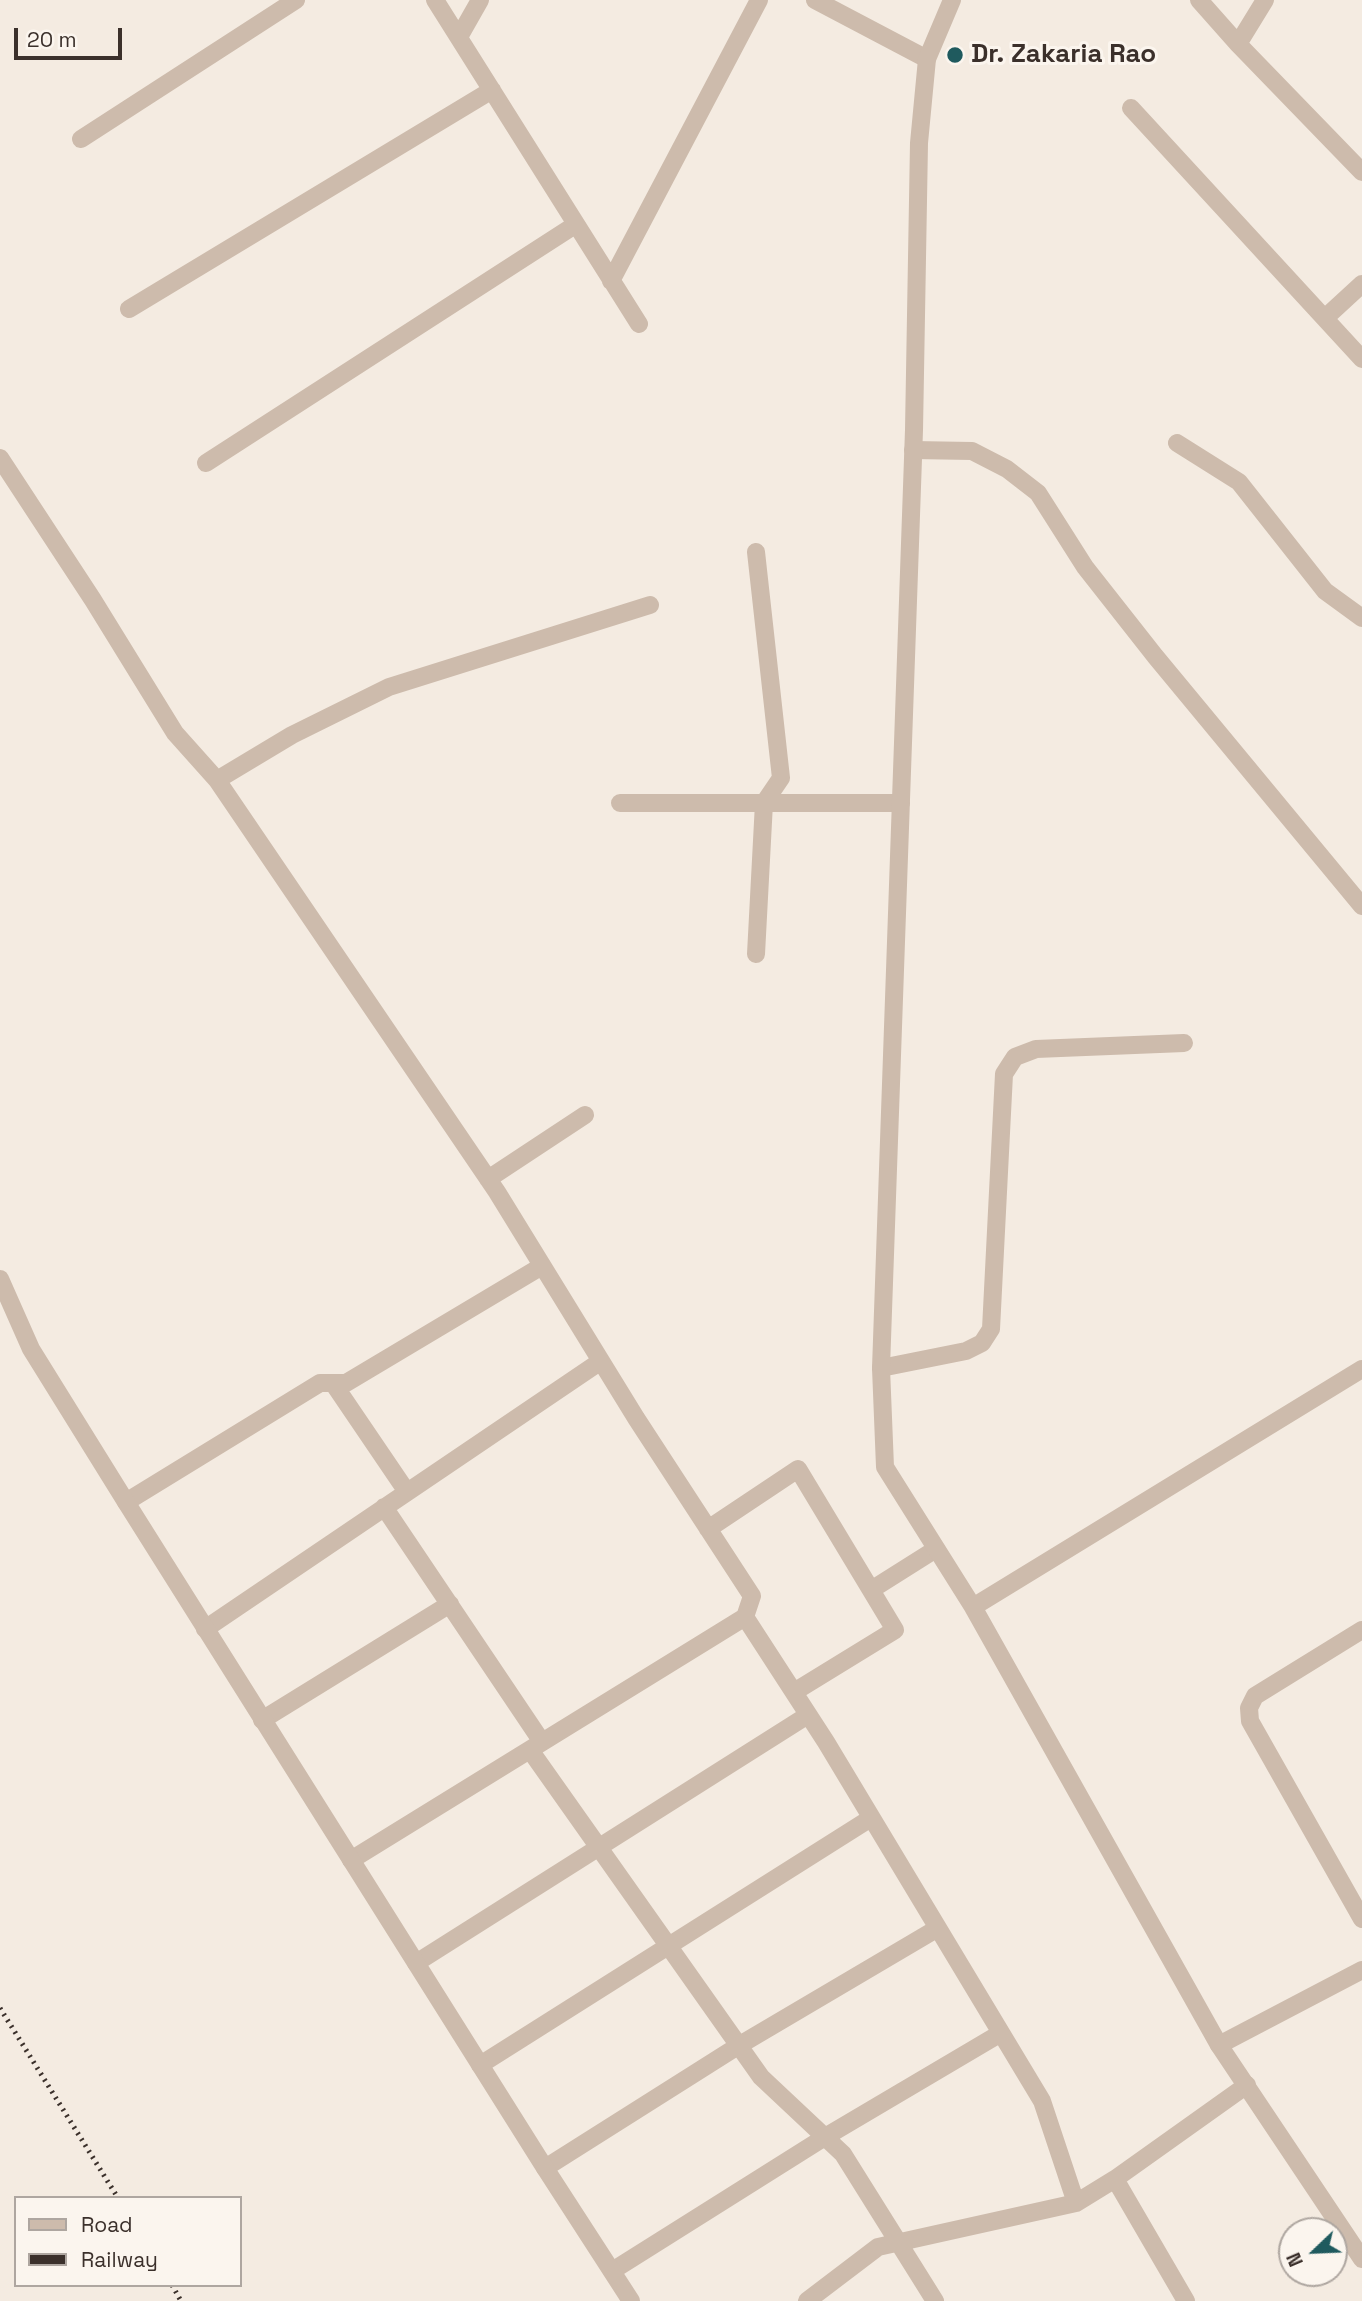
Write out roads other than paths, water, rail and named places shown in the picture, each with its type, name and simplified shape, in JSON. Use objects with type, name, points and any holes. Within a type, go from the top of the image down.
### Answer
[{"type":"street","points":[[81,139],[296,0]]},
{"type":"street","points":[[435,0],[639,324]]},
{"type":"street","points":[[459,37],[480,0]]},
{"type":"street","points":[[611,281],[759,0]]},
{"type":"street","points":[[815,0],[927,59]]},
{"type":"street","points":[[952,0],[927,59],[919,143],[913,450],[881,1368],[885,1467],[973,1607],[1219,2045],[1362,2259]]},
{"type":"street","points":[[1199,0],[1362,172]]},
{"type":"street","points":[[1238,44],[1265,0]]},
{"type":"street","points":[[128,309],[492,90]]},
{"type":"street","points":[[1131,108],[1362,359]]},
{"type":"street","points":[[206,463],[575,225]]},
{"type":"street","points":[[1325,318],[1362,284]]},
{"type":"street","points":[[1177,443],[1240,482],[1325,591],[1362,618]]},
{"type":"street","points":[[913,450],[972,451],[1007,470],[1038,493],[1085,567],[1108,597],[1362,906]]},
{"type":"street","points":[[0,458],[93,600],[174,733],[217,780],[488,1179],[752,1596],[745,1616],[351,1860]]},
{"type":"street","points":[[756,552],[781,778],[764,803],[756,954]]},
{"type":"street","points":[[217,780],[292,735],[390,687],[650,605]]},
{"type":"street","points":[[620,803],[901,803]]},
{"type":"street","points":[[881,1368],[966,1351],[982,1343],[991,1329],[1004,1074],[1015,1057],[1036,1049],[1184,1043]]},
{"type":"street","points":[[488,1179],[585,1115]]},
{"type":"street","points":[[126,1502],[320,1382],[346,1383],[542,1266]]},
{"type":"street","points":[[0,1279],[32,1349],[126,1502],[480,2066],[632,2301]]},
{"type":"street","points":[[205,1629],[601,1361]]},
{"type":"street","points":[[973,1607],[1362,1369]]},
{"type":"street","points":[[333,1383],[407,1492]]},
{"type":"street","points":[[708,1529],[798,1469],[895,1630],[794,1692]]},
{"type":"street","points":[[384,1507],[450,1604],[599,1847],[667,1947],[761,2077],[843,2154],[935,2301]]},
{"type":"street","points":[[871,1590],[936,1549]]},
{"type":"street","points":[[262,1720],[450,1604]]},
{"type":"street","points":[[745,1616],[1042,2101],[1076,2203]]},
{"type":"street","points":[[1362,1630],[1255,1696],[1249,1708],[1250,1721],[1362,1919]]},
{"type":"street","points":[[416,1963],[808,1715]]},
{"type":"street","points":[[480,2066],[871,1818]]},
{"type":"street","points":[[545,2168],[738,2046],[938,1928]]},
{"type":"street","points":[[1219,2045],[1362,1970]]},
{"type":"street","points":[[612,2272],[825,2137],[1001,2033]]},
{"type":"street","points":[[807,2301],[878,2248],[1076,2203],[1115,2179],[1247,2085]]},
{"type":"street","points":[[1115,2179],[1186,2301]]},
{"type":"railway","points":[[0,2008],[117,2196]]},
{"type":"railway","points":[[173,2287],[181,2301]]},
{"type":"place","name":"Dr. Zakaria Rao","points":[[955,55]]}]
